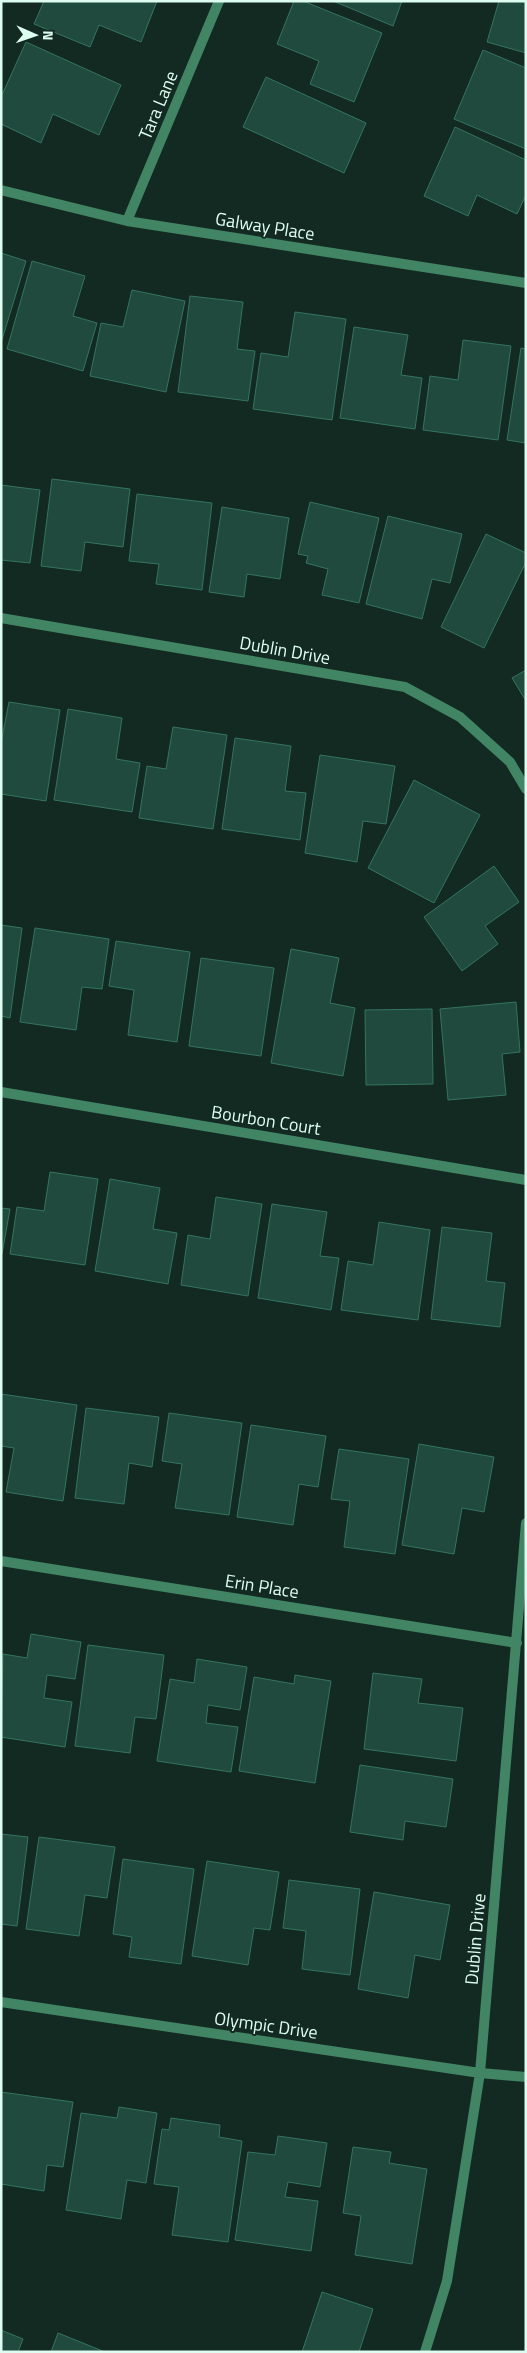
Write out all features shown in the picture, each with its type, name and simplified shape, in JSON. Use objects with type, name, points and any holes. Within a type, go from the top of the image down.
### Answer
[{"type":"street","name":"Tara Lane","points":[[127,222],[219,1]]},
{"type":"street","name":"Galway Place","points":[[1,190],[127,222],[526,283]]},
{"type":"street","name":"Dublin Drive","points":[[1,618],[405,687],[460,717],[510,762],[526,789]]},
{"type":"street","name":"Bourbon Court","points":[[1,1092],[526,1180]]},
{"type":"street","name":"Dublin Drive","points":[[425,2352],[447,2282],[480,2073],[526,1523]]},
{"type":"street","name":"Erin Place","points":[[1,1561],[517,1643]]},
{"type":"street","name":"Olympic Drive","points":[[1,2002],[480,2073],[526,2077]]},
{"type":"building","points":[[44,1],[157,1],[141,42],[99,25],[90,47],[34,24]]},
{"type":"building","points":[[294,1],[303,1],[382,33],[354,102],[310,84],[319,61],[277,44]]},
{"type":"building","points":[[333,1],[402,1],[393,26]]},
{"type":"building","points":[[499,1],[526,1],[526,53],[487,42]]},
{"type":"building","points":[[26,42],[121,85],[99,135],[53,114],[41,143],[1,124],[1,97]]},
{"type":"building","points":[[483,50],[526,68],[526,149],[454,119]]},
{"type":"building","points":[[266,77],[366,123],[344,173],[243,127]]},
{"type":"building","points":[[455,127],[526,160],[526,195],[517,214],[477,195],[468,216],[424,196]]},
{"type":"building","points":[[1,253],[26,261],[1,343]]},
{"type":"building","points":[[32,261],[85,276],[73,316],[97,323],[83,371],[7,349]]},
{"type":"building","points":[[132,290],[185,301],[166,392],[90,376],[101,323],[123,327]]},
{"type":"building","points":[[190,296],[243,302],[237,349],[255,351],[248,401],[178,392]]},
{"type":"building","points":[[295,312],[346,319],[332,420],[253,409],[261,353],[288,357]]},
{"type":"building","points":[[354,327],[408,335],[401,375],[422,378],[415,429],[340,418]]},
{"type":"building","points":[[463,340],[511,346],[498,440],[423,430],[430,376],[458,380]]},
{"type":"building","points":[[521,348],[526,349],[526,443],[507,440]]},
{"type":"building","points":[[52,479],[130,489],[123,547],[85,542],[81,571],[41,566]]},
{"type":"building","points":[[1,485],[40,490],[30,563],[1,560]]},
{"type":"building","points":[[137,494],[212,503],[202,590],[156,584],[159,564],[129,561]]},
{"type":"building","points":[[310,502],[379,518],[359,603],[322,595],[328,569],[306,563],[308,556],[298,554]]},
{"type":"building","points":[[222,507],[289,518],[280,579],[247,574],[244,597],[209,592]]},
{"type":"building","points":[[388,516],[462,534],[450,583],[432,579],[422,619],[366,604]]},
{"type":"building","points":[[486,534],[526,553],[526,562],[484,648],[441,627]]},
{"type":"building","points":[[526,670],[526,701],[512,678]]},
{"type":"building","points":[[9,702],[60,710],[46,801],[1,794],[1,743]]},
{"type":"building","points":[[68,709],[122,718],[116,759],[140,763],[132,812],[54,800]]},
{"type":"building","points":[[173,727],[227,735],[213,829],[139,818],[147,766],[166,769]]},
{"type":"building","points":[[235,738],[291,746],[285,791],[306,793],[300,840],[222,829]]},
{"type":"building","points":[[320,755],[395,766],[386,824],[363,821],[357,862],[305,853]]},
{"type":"building","points":[[414,780],[480,815],[434,903],[368,868]]},
{"type":"building","points":[[494,866],[519,902],[485,926],[498,944],[462,971],[424,917]]},
{"type":"building","points":[[1,925],[22,928],[10,1018],[1,1016]]},
{"type":"building","points":[[35,928],[109,939],[102,989],[82,987],[76,1030],[20,1022]]},
{"type":"building","points":[[116,941],[190,952],[177,1042],[128,1035],[134,990],[109,986]]},
{"type":"building","points":[[291,949],[339,958],[330,1003],[355,1008],[343,1076],[271,1063]]},
{"type":"building","points":[[201,958],[274,968],[261,1056],[189,1046]]},
{"type":"building","points":[[516,1002],[520,1052],[502,1054],[506,1095],[448,1100],[440,1009]]},
{"type":"building","points":[[432,1009],[433,1084],[366,1085],[365,1010]]},
{"type":"building","points":[[50,1172],[98,1179],[85,1265],[10,1254],[17,1207],[44,1211]]},
{"type":"building","points":[[110,1179],[160,1188],[153,1229],[177,1233],[168,1284],[95,1271]]},
{"type":"building","points":[[216,1197],[262,1204],[248,1296],[181,1285],[188,1235],[210,1239]]},
{"type":"building","points":[[272,1204],[327,1212],[320,1256],[339,1258],[331,1310],[258,1298]]},
{"type":"building","points":[[1,1208],[10,1209],[2,1254],[1,1254]]},
{"type":"building","points":[[379,1222],[430,1230],[418,1320],[341,1310],[348,1261],[373,1265]]},
{"type":"building","points":[[442,1227],[492,1233],[486,1281],[505,1283],[500,1327],[431,1319]]},
{"type":"building","points":[[1,1394],[77,1405],[63,1501],[6,1492],[14,1448],[1,1446]]},
{"type":"building","points":[[86,1408],[159,1417],[152,1467],[129,1463],[124,1504],[75,1498]]},
{"type":"building","points":[[169,1413],[242,1423],[229,1515],[175,1508],[182,1464],[162,1461]]},
{"type":"building","points":[[251,1425],[326,1436],[318,1487],[299,1484],[293,1525],[237,1517]]},
{"type":"building","points":[[419,1444],[494,1457],[484,1512],[462,1508],[454,1554],[402,1545]]},
{"type":"building","points":[[339,1449],[409,1459],[395,1554],[344,1547],[350,1501],[331,1499]]},
{"type":"building","points":[[31,1634],[81,1642],[75,1679],[47,1675],[44,1698],[72,1702],[65,1747],[1,1737],[3,1654],[27,1658]]},
{"type":"building","points":[[88,1645],[164,1655],[156,1719],[135,1717],[130,1753],[75,1746]]},
{"type":"building","points":[[197,1659],[247,1667],[240,1710],[208,1705],[206,1723],[238,1727],[231,1772],[157,1761],[170,1679],[194,1683]]},
{"type":"building","points":[[373,1673],[422,1679],[418,1703],[463,1708],[456,1761],[364,1749]]},
{"type":"building","points":[[295,1675],[331,1681],[315,1783],[239,1771],[254,1677],[294,1684]]},
{"type":"building","points":[[360,1765],[453,1779],[446,1827],[405,1821],[403,1840],[350,1832]]},
{"type":"building","points":[[1,1834],[28,1837],[17,1926],[1,1924]]},
{"type":"building","points":[[39,1837],[115,1847],[107,1898],[85,1895],[79,1936],[26,1929]]},
{"type":"building","points":[[123,1859],[194,1869],[181,1964],[129,1957],[132,1937],[113,1934]]},
{"type":"building","points":[[207,1861],[279,1872],[270,1930],[254,1928],[248,1965],[192,1956]]},
{"type":"building","points":[[289,1880],[360,1889],[350,1975],[302,1969],[306,1931],[283,1928]]},
{"type":"building","points":[[374,1892],[450,1905],[440,1960],[415,1955],[408,1998],[358,1989]]},
{"type":"building","points":[[1,2092],[73,2102],[63,2167],[47,2165],[44,2191],[1,2184]]},
{"type":"building","points":[[119,2107],[157,2113],[146,2183],[127,2180],[121,2219],[66,2210],[81,2113],[117,2118]]},
{"type":"building","points":[[171,2118],[220,2125],[219,2137],[242,2141],[228,2242],[172,2235],[179,2187],[154,2184],[162,2129],[169,2130]]},
{"type":"building","points":[[278,2136],[327,2143],[320,2187],[288,2182],[285,2197],[318,2201],[311,2251],[235,2240],[248,2152],[275,2155]]},
{"type":"building","points":[[353,2147],[391,2152],[389,2163],[427,2169],[412,2264],[355,2255],[361,2216],[343,2213]]},
{"type":"building","points":[[322,2292],[373,2309],[359,2352],[302,2352]]},
{"type":"building","points":[[1,2330],[23,2339],[18,2352],[1,2352]]},
{"type":"building","points":[[58,2333],[105,2352],[51,2352]]}]
